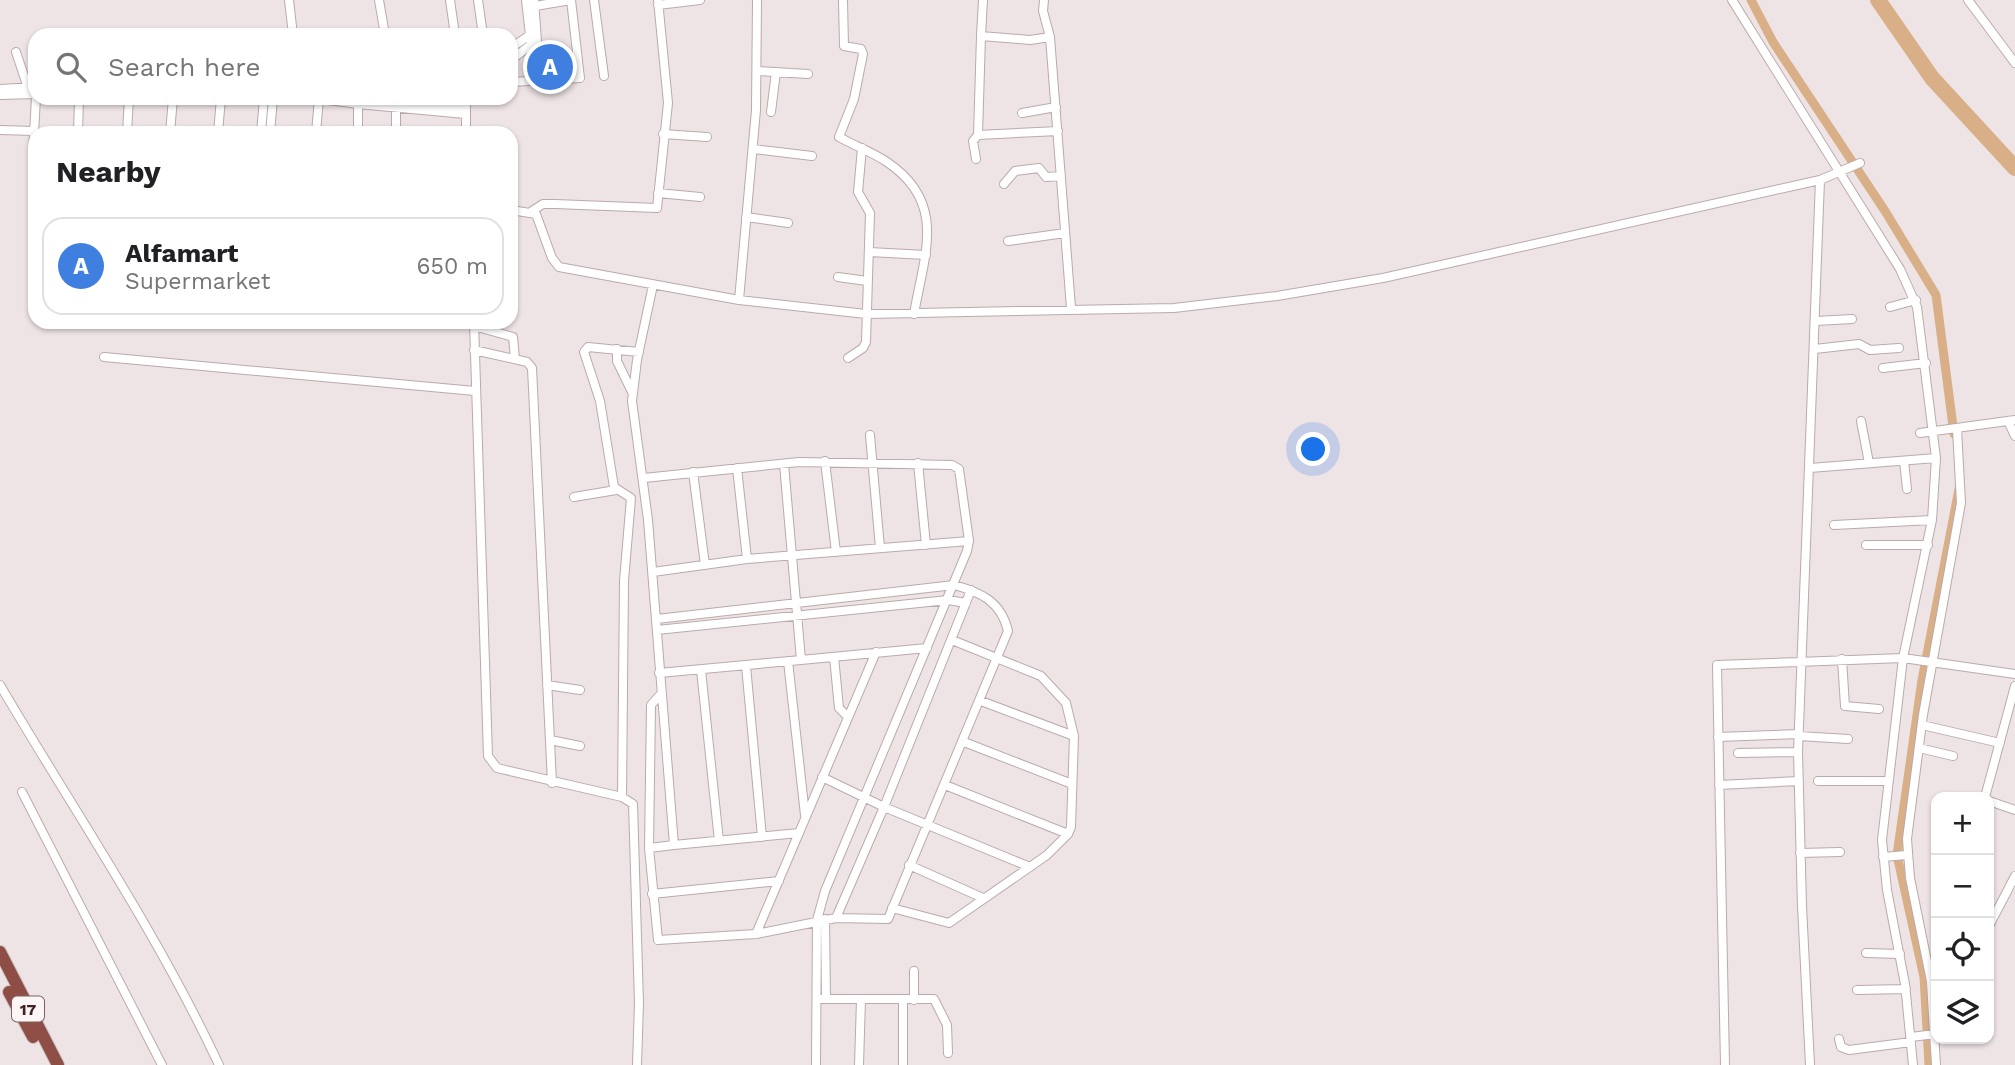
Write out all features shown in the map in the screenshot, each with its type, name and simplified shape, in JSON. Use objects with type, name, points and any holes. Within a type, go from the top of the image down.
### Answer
[{"type":"highway","name":"17","points":[[0,953],[58,1065]]},
{"type":"highway","name":"17","points":[[0,973],[49,1065]]},
{"type":"street","points":[[289,0],[292,28]]},
{"type":"street","points":[[379,0],[384,28]]},
{"type":"street","points":[[450,0],[454,28]]},
{"type":"street","points":[[478,0],[482,28]]},
{"type":"street","points":[[526,0],[540,82]]},
{"type":"street","points":[[518,52],[534,37],[535,3],[571,0],[580,78],[518,82]]},
{"type":"street","points":[[594,0],[604,76]]},
{"type":"street","points":[[531,211],[543,204],[656,210],[668,99],[658,2],[700,0]]},
{"type":"street","points":[[739,300],[757,110],[757,0]]},
{"type":"street","points":[[843,0],[844,46],[861,49],[863,54],[854,99],[841,132],[887,162],[906,177],[916,191],[928,221],[917,314]]},
{"type":"street","points":[[975,159],[983,0]]},
{"type":"street","points":[[1044,0],[1056,107],[1071,308]]},
{"type":"street","points":[[1732,0],[1900,269],[1916,300],[1935,432],[1936,458],[1932,520],[1906,658],[1887,781],[1886,857],[1913,1038],[1913,1065]]},
{"type":"street","points":[[1971,1],[2015,63]]},
{"type":"street","points":[[981,33],[1030,40],[1049,35]]},
{"type":"street","points":[[518,45],[534,37]]},
{"type":"street","points":[[16,52],[28,79]]},
{"type":"street","points":[[758,71],[808,74]]},
{"type":"street","points":[[771,112],[776,72]]},
{"type":"street","points":[[0,89],[28,91]]},
{"type":"street","points":[[0,96],[28,93]]},
{"type":"street","points":[[34,105],[34,126]]},
{"type":"street","points":[[78,126],[79,105]]},
{"type":"street","points":[[127,126],[129,105]]},
{"type":"street","points":[[171,126],[172,105]]},
{"type":"street","points":[[219,126],[220,105]]},
{"type":"street","points":[[262,126],[263,105]]},
{"type":"street","points":[[271,126],[272,105]]},
{"type":"street","points":[[316,126],[317,105]]},
{"type":"street","points":[[358,105],[358,126]]},
{"type":"street","points":[[396,105],[396,126]]},
{"type":"street","points":[[465,106],[466,126]]},
{"type":"street","points":[[1022,113],[1056,107]]},
{"type":"street","points":[[0,130],[28,131]]},
{"type":"street","points":[[978,135],[1058,131]]},
{"type":"street","points":[[663,134],[707,137]]},
{"type":"street","points":[[848,358],[863,348],[866,342],[870,214],[857,186],[862,148]]},
{"type":"street","points":[[753,149],[812,156]]},
{"type":"street","points":[[518,210],[531,211],[539,218],[552,258],[559,267],[739,300],[866,314],[1174,308],[1278,296],[1447,265],[1821,180],[1858,164]]},
{"type":"street","points":[[1004,184],[1015,170],[1039,168],[1046,177],[1061,176]]},
{"type":"street","points":[[1810,1065],[1798,752],[1821,180]]},
{"type":"street","points":[[658,193],[700,197]]},
{"type":"street","points":[[746,218],[788,223]]},
{"type":"street","points":[[1008,241],[1065,233]]},
{"type":"street","points":[[869,252],[926,255]]},
{"type":"street","points":[[838,276],[867,281]]},
{"type":"street","points":[[653,285],[632,393],[633,421],[644,478],[674,845]]},
{"type":"street","points":[[1890,307],[1916,300]]},
{"type":"street","points":[[1816,321],[1852,319]]},
{"type":"street","points":[[474,329],[488,756],[497,768],[631,800],[639,1003],[637,1065]]},
{"type":"street","points":[[489,329],[513,337],[515,359]]},
{"type":"street","points":[[1815,349],[1859,344],[1870,350],[1899,348]]},
{"type":"street","points":[[616,490],[600,401],[584,352],[589,347],[639,352]]},
{"type":"street","points":[[617,349],[617,361],[632,393]]},
{"type":"street","points":[[474,350],[515,359],[530,364],[532,368],[552,783]]},
{"type":"street","points":[[104,357],[475,391]]},
{"type":"street","points":[[1883,368],[1926,363]]},
{"type":"street","points":[[1861,421],[1869,463]]},
{"type":"street","points":[[1920,433],[2011,421],[2015,436]]},
{"type":"street","points":[[1931,1008],[1927,957],[1906,855],[1931,661],[1961,503],[1956,430]]},
{"type":"street","points":[[870,436],[880,548]]},
{"type":"street","points":[[1810,468],[1936,458]]},
{"type":"street","points":[[644,478],[825,461],[952,465],[959,469],[969,541],[948,600],[829,881],[821,919],[822,999],[816,1065]]},
{"type":"street","points":[[825,461],[836,552]]},
{"type":"street","points":[[1904,461],[1907,489]]},
{"type":"street","points":[[918,463],[926,545]]},
{"type":"street","points":[[783,464],[801,660]]},
{"type":"street","points":[[737,468],[747,559]]},
{"type":"street","points":[[693,472],[705,565]]},
{"type":"street","points":[[574,497],[616,490],[631,498],[646,500]]},
{"type":"street","points":[[622,797],[624,581],[631,498]]},
{"type":"street","points":[[1834,525],[1932,520]]},
{"type":"street","points":[[653,572],[747,559],[969,541]]},
{"type":"street","points":[[1866,545],[1928,545]]},
{"type":"street","points":[[657,619],[954,585],[991,600],[1007,627],[964,742],[885,920],[821,919],[755,934],[660,941],[652,894],[649,848],[651,705],[660,695]]},
{"type":"street","points":[[836,918],[884,807],[971,590]]},
{"type":"street","points":[[657,630],[948,600],[966,603]]},
{"type":"street","points":[[892,908],[945,924],[1030,867],[1068,834],[1073,815],[1074,736],[1068,708],[1047,680],[952,640]]},
{"type":"street","points":[[659,673],[927,648]]},
{"type":"street","points":[[755,934],[876,652]]},
{"type":"street","points":[[834,657],[839,708],[848,717]]},
{"type":"street","points":[[1725,1065],[1717,665],[1906,658],[2015,674]]},
{"type":"street","points":[[1842,659],[1845,706],[1879,709]]},
{"type":"street","points":[[788,661],[805,818]]},
{"type":"street","points":[[746,666],[762,837]]},
{"type":"street","points":[[701,670],[719,841]]},
{"type":"street","points":[[0,685],[132,900],[192,1008],[219,1065]]},
{"type":"street","points":[[547,685],[580,690]]},
{"type":"street","points":[[1989,792],[2015,686]]},
{"type":"street","points":[[981,701],[1074,736]]},
{"type":"street","points":[[1922,725],[2000,743]]},
{"type":"street","points":[[1718,737],[1799,735],[1848,739]]},
{"type":"street","points":[[550,740],[580,746]]},
{"type":"street","points":[[964,742],[1072,784]]},
{"type":"street","points":[[1919,748],[1953,756]]},
{"type":"street","points":[[1738,753],[1798,752]]},
{"type":"street","points":[[822,777],[865,799],[1030,867]]},
{"type":"street","points":[[1719,785],[1799,781]]},
{"type":"street","points":[[1818,781],[1887,781]]},
{"type":"street","points":[[945,785],[1068,834]]},
{"type":"street","points":[[22,792],[162,1065]]},
{"type":"street","points":[[1994,802],[2015,810]]},
{"type":"street","points":[[649,848],[799,833]]},
{"type":"street","points":[[1800,853],[1840,852]]},
{"type":"street","points":[[1886,857],[1906,855]]},
{"type":"street","points":[[909,865],[984,898]]},
{"type":"street","points":[[1993,918],[2015,876]]},
{"type":"street","points":[[652,894],[779,880]]},
{"type":"street","points":[[1866,953],[1900,954]]},
{"type":"street","points":[[914,971],[914,1000]]},
{"type":"street","points":[[1857,990],[1906,989]]},
{"type":"street","points":[[822,999],[936,1002],[947,1026],[948,1053]]},
{"type":"street","points":[[859,1065],[861,999]]},
{"type":"street","points":[[903,1000],[903,1065]]},
{"type":"street","points":[[1839,1039],[1841,1047],[1849,1050],[1931,1034]]},
{"type":"street","points":[[1934,1044],[1936,1065]]},
{"type":"waterway","points":[[1751,0],[1773,42],[1885,211],[1936,295],[1954,434]]},
{"type":"waterway","points":[[1878,0],[1932,78],[2015,168]]},
{"type":"waterway","points":[[1929,1065],[1924,977],[1897,855],[1922,680],[1959,489]]},
{"type":"place","name":"Alfamart","points":[[550,67]]}]
